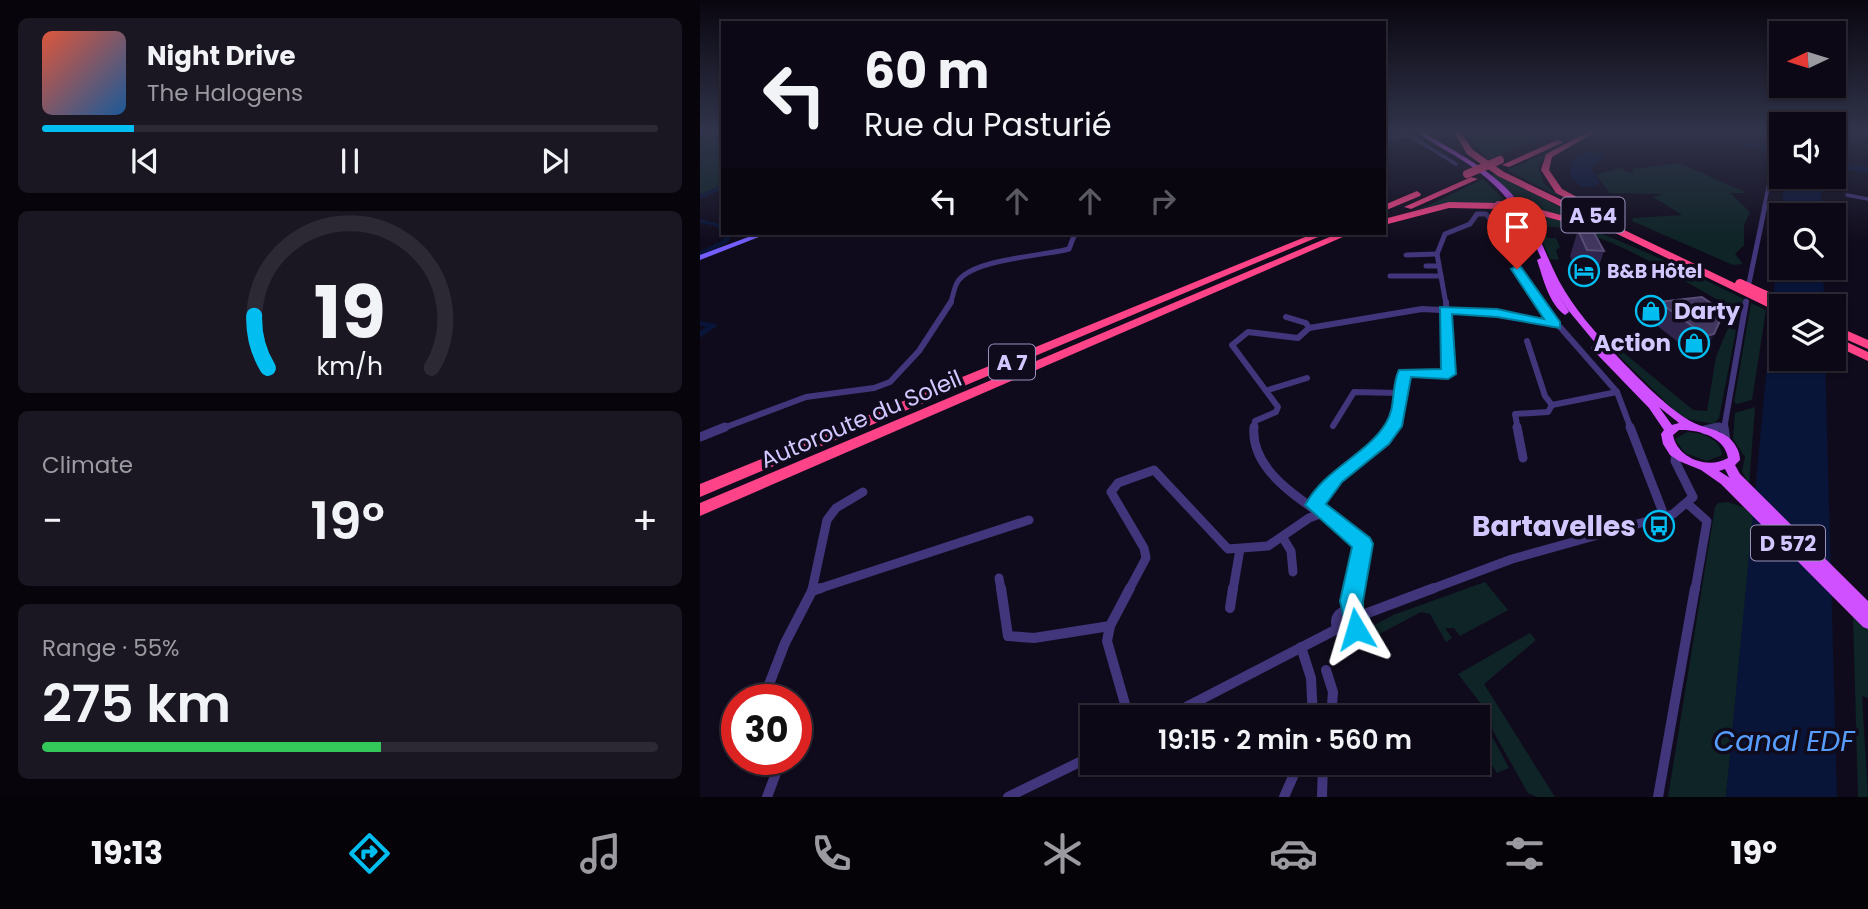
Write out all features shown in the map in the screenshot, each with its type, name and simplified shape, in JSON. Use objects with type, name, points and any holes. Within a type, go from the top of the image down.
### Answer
[{"type":"highway","points":[[1386,207],[1486,169]]},
{"type":"highway","name":"A 54","points":[[1493,169],[1756,302]]},
{"type":"highway","name":"A 54","points":[[1502,169],[1769,297]]},
{"type":"highway","points":[[1545,169],[1552,184],[1569,198],[1702,266]]},
{"type":"highway","points":[[1386,218],[1470,176]]},
{"type":"highway","points":[[1386,219],[1449,205],[1527,209],[1585,224],[1672,260]]},
{"type":"highway","name":"Autoroute du Soleil","points":[[700,491],[1319,235]]},
{"type":"highway","name":"Autoroute du Soleil","points":[[700,510],[1342,235]]},
{"type":"highway","points":[[1272,265],[1352,235]]},
{"type":"highway","points":[[1756,302],[1769,308]]},
{"type":"highway","points":[[1846,339],[1868,345]]},
{"type":"highway","points":[[1846,342],[1868,355]]},
{"type":"main road","points":[[1479,169],[1506,192],[1527,219],[1573,312],[1661,402],[1691,426],[1726,441],[1734,454],[1730,474]]},
{"type":"main road","points":[[1536,240],[1545,276],[1565,312],[1653,406],[1671,430]]},
{"type":"main road","points":[[1671,430],[1691,426]]},
{"type":"main road","points":[[1671,430],[1667,440],[1676,453],[1699,465]]},
{"type":"main road","name":"D 572","points":[[1699,465],[1730,474],[1868,611]]},
{"type":"main road","name":"D 572","points":[[1730,474],[1868,622]]},
{"type":"street","points":[[1744,284],[1769,179]]},
{"type":"street","points":[[1847,195],[1868,199]]},
{"type":"street","points":[[1314,505],[1336,477],[1383,439],[1396,422],[1401,407],[1400,393],[1404,373],[1448,374],[1445,310],[1437,254],[1445,234],[1469,224],[1477,214],[1486,214],[1494,223],[1533,296],[1555,325],[1617,392],[1664,516]]},
{"type":"street","points":[[700,258],[760,235]]},
{"type":"street","points":[[700,437],[807,397],[873,388],[893,381],[943,320],[958,289],[957,282],[964,274],[988,266],[1069,250],[1076,235]]},
{"type":"street","points":[[1406,256],[1437,254]]},
{"type":"street","points":[[1426,266],[1438,266]]},
{"type":"street","points":[[1390,276],[1441,276]]},
{"type":"street","points":[[1726,441],[1724,426],[1756,302]]},
{"type":"street","points":[[1190,705],[1339,628],[1354,631],[1359,623],[1355,615],[1363,544],[1325,512],[1275,481],[1256,449],[1251,432],[1255,421],[1276,412],[1278,407],[1232,345],[1236,339],[1257,330],[1269,330],[1290,339],[1298,338],[1308,328],[1394,312],[1445,310],[1497,313],[1555,325]]},
{"type":"street","points":[[1286,317],[1306,323],[1308,328]]},
{"type":"street","points":[[1527,341],[1545,397],[1552,405]]},
{"type":"street","points":[[1268,390],[1307,378]]},
{"type":"street","points":[[1333,426],[1354,392],[1400,393]]},
{"type":"street","points":[[1523,458],[1515,414],[1548,412],[1552,405],[1617,392]]},
{"type":"street","points":[[1705,430],[1724,426]]},
{"type":"street","points":[[1339,628],[1336,622],[1338,615],[1355,615],[1512,559],[1664,516],[1688,504],[1693,497],[1675,461],[1676,453]]},
{"type":"street","points":[[1682,473],[1699,465]]},
{"type":"street","points":[[1125,705],[1107,641],[1110,626],[1146,558],[1144,548],[1111,492],[1118,483],[1154,470],[1228,549],[1268,546],[1309,518],[1325,512]]},
{"type":"street","points":[[769,684],[785,643],[812,591],[827,520],[836,508],[863,492]]},
{"type":"street","points":[[1658,797],[1707,520],[1688,504]]},
{"type":"street","points":[[812,591],[1029,520]]},
{"type":"street","points":[[1283,538],[1291,551],[1293,572]]},
{"type":"street","points":[[1230,608],[1240,549]]},
{"type":"street","points":[[999,578],[1008,636],[1034,638],[1110,626]]},
{"type":"street","points":[[1301,647],[1311,678],[1312,705]]},
{"type":"street","points":[[1326,670],[1333,692],[1332,705]]},
{"type":"street","points":[[1008,797],[1080,761]]},
{"type":"street","points":[[767,797],[775,775]]},
{"type":"street","points":[[1284,797],[1293,775]]},
{"type":"street","points":[[1322,797],[1323,775]]},
{"type":"green space","points":[[700,169],[721,169],[721,185],[700,195]]},
{"type":"green space","points":[[1539,169],[1544,184],[1564,199],[1507,170]]},
{"type":"green space","points":[[1616,169],[1633,174],[1632,169],[1693,169],[1747,193],[1730,193],[1750,212],[1744,225],[1744,245],[1735,254],[1743,264],[1733,265],[1632,221],[1633,218],[1682,215],[1653,197],[1664,194],[1610,193],[1596,175]]},
{"type":"green space","points":[[1495,174],[1608,231],[1526,207],[1491,175]]},
{"type":"green space","points":[[1483,179],[1508,204],[1439,205],[1410,211],[1427,206]]},
{"type":"green space","points":[[1529,210],[1639,249],[1746,300],[1744,306],[1733,308],[1640,256],[1592,235],[1542,226],[1548,238],[1556,238],[1560,247],[1556,250],[1559,260],[1550,259]]},
{"type":"green space","points":[[1751,303],[1766,310],[1752,400],[1737,404],[1734,402]]},
{"type":"green space","points":[[1728,328],[1736,330],[1719,418],[1714,424],[1687,419],[1675,411],[1597,334],[1601,334],[1693,410],[1707,411],[1716,357]]},
{"type":"green space","points":[[1755,407],[1749,485],[1742,471],[1745,457],[1733,439],[1735,413]]},
{"type":"green space","points":[[1687,432],[1704,435],[1714,441],[1721,449],[1722,455],[1707,461],[1685,453],[1675,439]]},
{"type":"green space","points":[[1728,502],[1754,511],[1726,797],[1668,797],[1715,507],[1718,503]]},
{"type":"green space","points":[[1485,582],[1508,610],[1460,636],[1454,628],[1445,628],[1452,638],[1446,642],[1430,614],[1421,612],[1370,639],[1374,648],[1370,650],[1363,643],[1369,628],[1393,615]]},
{"type":"green space","points":[[1853,613],[1868,629],[1868,698],[1862,696],[1868,797],[1858,797]]},
{"type":"green space","points":[[1530,633],[1536,640],[1484,684],[1555,797],[1537,797],[1528,793],[1493,731],[1490,705],[1482,705],[1458,674]]},
{"type":"green space","points":[[1493,738],[1509,768],[1497,773],[1490,762],[1490,742]]},
{"type":"water","points":[[1592,169],[1600,183],[1591,187],[1583,186],[1572,178],[1570,171]]},
{"type":"water","name":"Canal EDF","points":[[1784,189],[1821,189],[1821,203],[1783,203]]},
{"type":"water","name":"Canal EDF","points":[[1775,280],[1823,280],[1824,294],[1774,294]]},
{"type":"water","name":"Canal EDF","points":[[1769,345],[1769,371],[1825,371],[1837,797],[1726,797]]},
{"type":"building","points":[[1578,230],[1593,231],[1604,251],[1587,250]]},
{"type":"building","points":[[1702,297],[1724,312],[1714,334],[1706,336],[1659,302]]},
{"type":"waterway","points":[[1860,169],[1868,171]]},
{"type":"waterway","points":[[700,197],[721,188]]},
{"type":"waterway","points":[[700,221],[718,225],[721,229]]},
{"type":"waterway","points":[[700,254],[725,242],[728,237],[726,235]]},
{"type":"waterway","points":[[700,323],[713,326],[700,335]]},
{"type":"place","name":"B&B Hôtel","points":[[1584,271]]},
{"type":"place","name":"Darty","points":[[1651,311]]},
{"type":"place","name":"Action","points":[[1694,343]]},
{"type":"place","name":"Bartavelles","points":[[1659,526]]},
{"type":"route","points":[[1356,629],[1359,620],[1352,613],[1352,601],[1363,544],[1314,505],[1336,477],[1383,439],[1396,422],[1401,407],[1400,393],[1404,373],[1448,374],[1445,310],[1497,313],[1533,323],[1555,325],[1517,269]]}]
